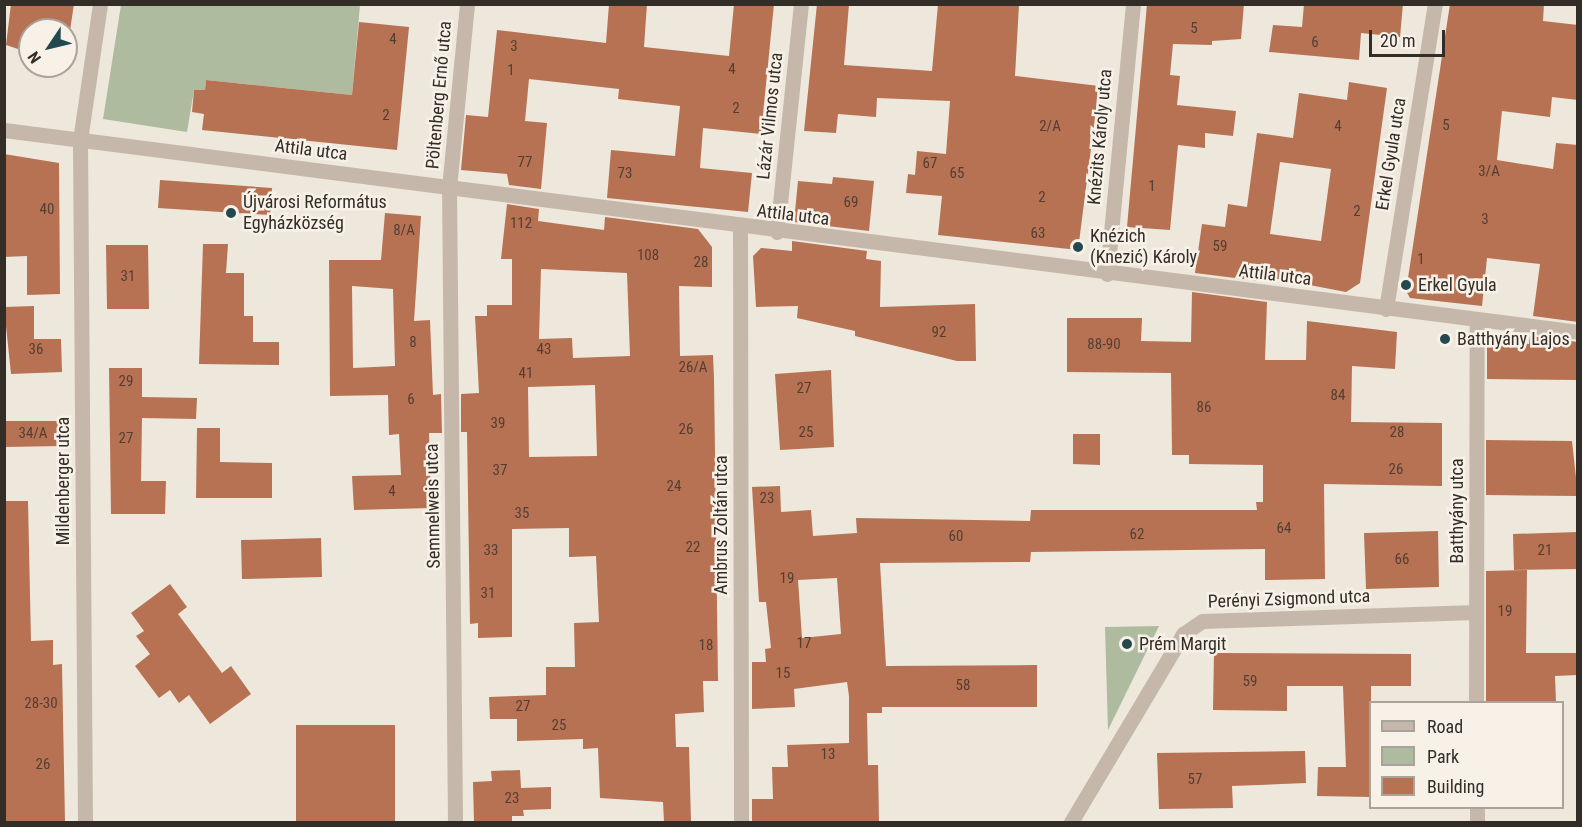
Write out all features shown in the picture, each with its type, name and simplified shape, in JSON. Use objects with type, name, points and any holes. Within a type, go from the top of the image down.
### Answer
[{"type":"street","name":"Mildenberger utca","points":[[85,822],[80,140],[100,4]]},
{"type":"street","name":"Pöltenberg Ernő utca","points":[[449,188],[467,4]]},
{"type":"street","name":"Lázár Vilmos utca","points":[[777,232],[801,4]]},
{"type":"street","name":"Knézits Károly utca","points":[[1107,274],[1132,4]]},
{"type":"street","name":"Erkel Gyula utca","points":[[1386,309],[1434,4]]},
{"type":"street","name":"Attila utca","points":[[4,130],[740,228],[1578,332]]},
{"type":"street","name":"Semmelweis utca","points":[[449,188],[455,822]]},
{"type":"street","name":"Ambrus Zoltán utca","points":[[740,228],[741,822]]},
{"type":"street","name":"Batthyány utca","points":[[1476,701],[1477,320]]},
{"type":"street","name":"Perényi Zsigmond utca","points":[[1071,822],[1183,634],[1202,621],[1476,612]]},
{"type":"green space","points":[[121,5],[360,5],[352,95],[206,80],[205,90],[194,90],[187,132],[103,119]]},
{"type":"green space","points":[[1159,626],[1108,730],[1105,627]]},
{"type":"building","points":[[11,4],[74,4],[72,18],[18,18],[18,49],[6,45]]},
{"type":"building","points":[[609,4],[647,4],[644,47],[729,56],[734,4],[774,4],[761,134],[703,128],[700,168],[752,173],[748,212],[607,198],[611,150],[675,156],[680,106],[618,99],[619,89],[529,79],[525,121],[547,123],[541,189],[509,185],[507,174],[461,170],[466,115],[488,117],[497,30],[606,43]]},
{"type":"building","points":[[817,4],[849,4],[844,65],[932,71],[938,4],[1019,4],[1015,76],[1099,86],[1078,250],[938,235],[942,196],[906,193],[908,174],[915,175],[917,151],[946,154],[950,101],[877,98],[876,117],[838,114],[836,133],[804,131]]},
{"type":"building","points":[[1147,4],[1244,4],[1241,39],[1212,41],[1212,45],[1173,44],[1170,75],[1180,76],[1177,105],[1236,111],[1233,136],[1205,133],[1205,148],[1178,145],[1170,230],[1127,227]]},
{"type":"building","points":[[1304,4],[1403,4],[1400,37],[1361,33],[1359,60],[1269,52],[1273,25],[1302,27]]},
{"type":"building","points":[[1450,4],[1544,4],[1543,21],[1578,25],[1578,100],[1552,97],[1550,117],[1502,111],[1497,160],[1553,169],[1556,143],[1578,145],[1578,322],[1533,316],[1540,264],[1487,258],[1482,306],[1410,298],[1406,291]]},
{"type":"building","points":[[359,22],[409,27],[397,150],[202,130],[204,114],[192,112],[194,90],[205,90],[206,80],[352,95]]},
{"type":"building","points":[[1349,82],[1387,88],[1360,283],[1346,292],[1267,277],[1267,282],[1195,273],[1202,224],[1225,227],[1228,204],[1247,207],[1257,133],[1293,138],[1299,93],[1347,100]],"holes":[[[1280,162],[1331,169],[1321,241],[1270,234]]]},
{"type":"building","points":[[4,154],[59,163],[60,294],[27,295],[27,256],[4,257]]},
{"type":"building","points":[[833,177],[874,181],[869,231],[794,222],[798,181],[832,184]]},
{"type":"building","name":"Újvárosi Református Egyházközség","points":[[160,180],[272,188],[270,215],[158,208]]},
{"type":"building","points":[[507,204],[539,209],[538,221],[604,230],[605,217],[698,229],[712,247],[712,287],[679,286],[680,356],[713,355],[714,378],[718,681],[703,681],[704,712],[675,714],[676,747],[689,747],[691,822],[664,822],[663,802],[600,798],[598,748],[583,749],[583,739],[517,741],[517,719],[490,719],[489,697],[546,695],[546,667],[575,667],[574,623],[599,622],[596,556],[569,557],[569,528],[512,529],[512,637],[478,638],[478,623],[470,624],[467,432],[461,432],[461,394],[479,393],[475,316],[487,316],[487,305],[512,305],[512,259],[501,259]],"holes":[[[541,269],[627,273],[630,356],[573,358],[572,338],[539,339]],[[595,385],[597,456],[529,457],[528,387]]]},
{"type":"building","points":[[385,213],[421,216],[414,321],[430,320],[433,395],[441,394],[442,433],[429,433],[431,508],[354,510],[352,476],[401,475],[399,434],[389,435],[388,395],[330,396],[329,260],[381,260]],"holes":[[[352,286],[393,289],[395,366],[353,368]]]},
{"type":"building","points":[[792,241],[867,251],[866,259],[881,261],[880,307],[975,304],[976,361],[957,361],[855,336],[855,331],[797,318],[798,306],[756,307],[753,256],[761,248],[792,251]]},
{"type":"building","points":[[203,244],[228,244],[226,273],[244,273],[244,316],[253,316],[253,342],[279,342],[279,365],[199,364]]},
{"type":"building","points":[[106,245],[148,245],[149,309],[107,309]]},
{"type":"building","points":[[1192,292],[1267,302],[1265,360],[1306,360],[1307,321],[1397,332],[1395,369],[1352,366],[1351,422],[1442,423],[1442,486],[1324,484],[1325,579],[1265,580],[1265,549],[1031,552],[1030,562],[880,563],[886,666],[1037,665],[1037,707],[882,707],[882,713],[867,713],[868,765],[878,765],[879,822],[752,822],[752,799],[773,799],[772,767],[788,767],[787,745],[849,743],[849,696],[847,682],[794,689],[795,707],[752,709],[752,662],[766,662],[765,649],[771,648],[766,602],[759,602],[752,487],[780,486],[781,512],[811,510],[813,536],[857,533],[856,518],[1030,521],[1031,510],[1257,510],[1256,502],[1263,502],[1263,465],[1189,464],[1189,455],[1172,455],[1171,373],[1067,372],[1067,318],[1142,318],[1141,341],[1191,342]],"holes":[[[837,578],[841,634],[802,638],[798,580]]]},
{"type":"building","points":[[34,306],[34,339],[61,339],[62,372],[11,374],[4,307]]},
{"type":"building","points":[[1530,336],[1578,342],[1578,380],[1487,379],[1487,339],[1529,344]]},
{"type":"building","points":[[109,368],[142,368],[142,397],[197,398],[196,419],[142,418],[141,481],[166,481],[165,514],[111,514]]},
{"type":"building","points":[[831,370],[834,447],[780,450],[775,374]]},
{"type":"building","points":[[4,421],[61,421],[62,446],[4,447]]},
{"type":"building","points":[[197,428],[220,428],[220,462],[272,463],[272,498],[196,498]]},
{"type":"building","points":[[1073,434],[1100,434],[1100,465],[1073,464]]},
{"type":"building","points":[[1486,440],[1572,441],[1578,496],[1486,495]]},
{"type":"building","points":[[4,501],[28,501],[31,641],[53,640],[53,665],[62,664],[65,822],[4,822]]},
{"type":"building","points":[[1438,531],[1439,587],[1366,589],[1364,533]]},
{"type":"building","points":[[1578,532],[1578,569],[1514,570],[1513,534]]},
{"type":"building","points":[[321,538],[322,577],[242,579],[241,540]]},
{"type":"building","points":[[1527,570],[1526,653],[1578,653],[1578,675],[1555,676],[1556,701],[1486,701],[1486,571]]},
{"type":"building","points":[[170,584],[187,607],[178,614],[222,673],[231,666],[251,694],[210,724],[189,695],[179,703],[170,690],[159,698],[135,666],[150,654],[136,636],[144,631],[131,613]]},
{"type":"building","points":[[1214,653],[1411,654],[1411,686],[1371,686],[1369,797],[1317,796],[1318,767],[1346,767],[1343,686],[1287,686],[1287,711],[1213,710]]},
{"type":"building","points":[[296,725],[395,725],[395,822],[296,822]]},
{"type":"building","points":[[1305,751],[1306,783],[1232,786],[1233,808],[1159,809],[1157,753]]},
{"type":"building","points":[[520,770],[521,788],[551,787],[551,809],[523,810],[524,816],[512,816],[512,822],[474,822],[473,782],[492,781],[491,771]]},
{"type":"place","name":"Újvárosi Református Egyházközség","points":[[231,213]]},
{"type":"place","name":"Knézich (Knezić) Károly","points":[[1078,247]]},
{"type":"place","name":"Erkel Gyula","points":[[1406,285]]},
{"type":"place","name":"Batthyány Lajos","points":[[1445,339]]},
{"type":"place","name":"Prém Margit","points":[[1127,644]]}]
